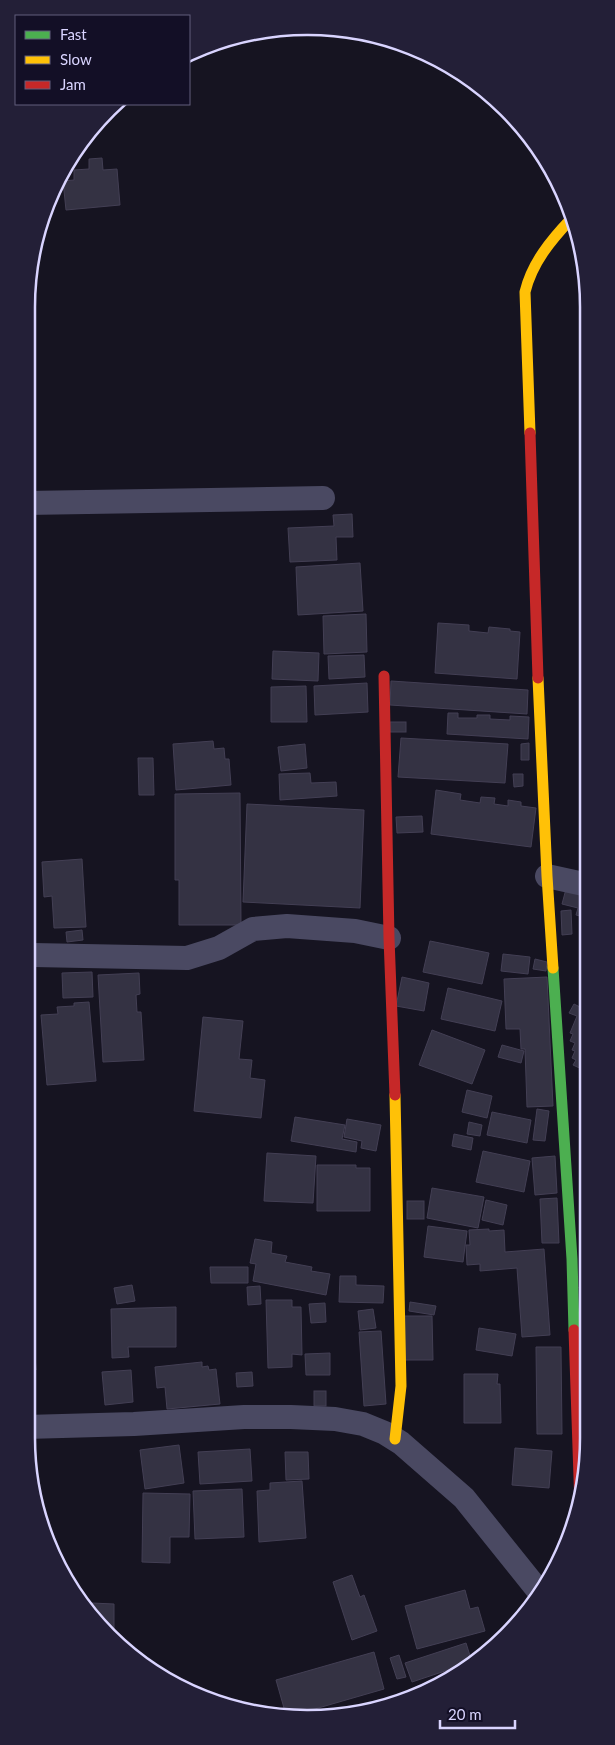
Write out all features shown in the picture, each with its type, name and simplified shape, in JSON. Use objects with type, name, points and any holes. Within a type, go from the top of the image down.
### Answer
[{"type":"street","points":[[567,223],[536,263],[525,290],[539,702],[547,876],[572,1260],[579,1462]]},
{"type":"street","points":[[35,503],[323,498]]},
{"type":"street","points":[[384,676],[401,1386],[394,1439]]},
{"type":"street","points":[[547,876],[580,883]]},
{"type":"street","points":[[35,955],[187,958],[219,948],[253,929],[287,926],[355,931],[389,938]]},
{"type":"street","points":[[35,1427],[134,1424],[244,1417],[335,1419],[363,1424],[394,1439],[464,1498],[535,1587]]},
{"type":"building","points":[[102,158],[103,170],[117,169],[120,205],[66,210],[64,186],[67,181],[74,180],[74,170],[89,169],[89,159]]},
{"type":"building","points":[[352,514],[353,537],[336,537],[337,560],[290,562],[288,528],[334,526],[333,515]]},
{"type":"building","points":[[360,563],[363,611],[298,615],[296,567]]},
{"type":"building","points":[[366,614],[367,652],[324,654],[323,616]]},
{"type":"building","points":[[438,623],[469,625],[469,631],[488,633],[489,627],[520,632],[517,679],[435,673]]},
{"type":"building","points":[[273,651],[319,653],[318,681],[272,679]]},
{"type":"building","points":[[364,655],[365,677],[329,679],[328,656]]},
{"type":"building","points":[[391,681],[528,690],[527,714],[390,705]]},
{"type":"building","points":[[367,683],[368,712],[315,715],[314,686]]},
{"type":"building","points":[[306,686],[307,722],[271,722],[271,687]]},
{"type":"building","points":[[448,713],[458,713],[458,718],[477,718],[477,715],[490,715],[490,719],[510,720],[510,716],[529,717],[528,739],[447,734]]},
{"type":"building","points":[[390,722],[406,722],[406,732],[390,732]]},
{"type":"building","points":[[401,738],[508,744],[505,783],[398,777]]},
{"type":"building","points":[[213,741],[214,749],[224,748],[225,759],[229,759],[231,785],[176,790],[173,744]]},
{"type":"building","points":[[529,743],[529,760],[521,760],[521,744]]},
{"type":"building","points":[[305,744],[307,768],[281,771],[278,747]]},
{"type":"building","points":[[138,758],[153,758],[154,795],[139,795]]},
{"type":"building","points":[[310,773],[311,783],[336,782],[337,796],[280,800],[279,774]]},
{"type":"building","points":[[513,774],[523,774],[523,786],[514,787]]},
{"type":"building","points":[[436,790],[461,794],[460,800],[480,803],[481,797],[495,798],[494,804],[508,806],[508,800],[521,802],[521,806],[536,808],[531,847],[431,834]]},
{"type":"building","points":[[240,793],[241,925],[179,925],[179,880],[175,880],[175,794]]},
{"type":"building","points":[[247,804],[364,810],[360,908],[243,902]]},
{"type":"building","points":[[422,816],[423,832],[397,833],[396,817]]},
{"type":"building","points":[[82,859],[86,927],[54,928],[52,896],[44,897],[42,862]]},
{"type":"building","points":[[566,889],[580,893],[580,916],[576,915],[578,908],[562,904]]},
{"type":"building","points":[[571,910],[572,934],[562,935],[561,911]]},
{"type":"building","points":[[82,930],[83,940],[67,942],[66,932]]},
{"type":"building","points":[[430,941],[489,953],[482,984],[423,972]]},
{"type":"building","points":[[503,954],[530,957],[528,974],[501,971]]},
{"type":"building","points":[[535,959],[547,962],[546,971],[533,969]]},
{"type":"building","points":[[92,972],[93,997],[63,998],[62,973]]},
{"type":"building","points":[[139,973],[140,994],[136,995],[137,1012],[141,1012],[144,1060],[103,1062],[98,975]]},
{"type":"building","points":[[402,977],[429,983],[424,1011],[396,1006]]},
{"type":"building","points":[[547,977],[553,1106],[527,1107],[525,1049],[521,1049],[520,1029],[506,1029],[504,979]]},
{"type":"building","points":[[448,988],[502,1001],[495,1031],[441,1019]]},
{"type":"building","points":[[89,1002],[96,1081],[47,1085],[41,1015],[58,1014],[57,1007],[74,1006],[74,1003]]},
{"type":"building","points":[[574,1004],[580,1007],[580,1068],[573,1065],[576,1060],[572,1058],[575,1051],[572,1050],[575,1043],[570,1041],[573,1034],[570,1033],[577,1016],[569,1013]]},
{"type":"building","points":[[203,1017],[243,1021],[239,1059],[252,1060],[250,1078],[265,1080],[261,1118],[194,1111]]},
{"type":"building","points":[[432,1030],[485,1050],[472,1084],[419,1065]]},
{"type":"building","points":[[502,1045],[524,1051],[521,1063],[498,1057]]},
{"type":"building","points":[[467,1090],[492,1096],[487,1118],[462,1112]]},
{"type":"building","points":[[537,1109],[549,1111],[545,1141],[533,1140]]},
{"type":"building","points":[[492,1112],[531,1120],[527,1143],[487,1135]]},
{"type":"building","points":[[295,1117],[345,1125],[342,1139],[357,1142],[356,1152],[291,1141]]},
{"type":"building","points":[[347,1119],[381,1125],[376,1151],[361,1148],[362,1141],[344,1137]]},
{"type":"building","points":[[469,1122],[482,1125],[480,1136],[467,1134]]},
{"type":"building","points":[[454,1134],[473,1138],[471,1150],[452,1146]]},
{"type":"building","points":[[483,1151],[530,1161],[524,1192],[476,1182]]},
{"type":"building","points":[[267,1153],[316,1156],[313,1203],[264,1201]]},
{"type":"building","points":[[555,1156],[557,1193],[535,1195],[532,1158]]},
{"type":"building","points":[[317,1165],[356,1165],[356,1168],[370,1168],[370,1211],[317,1211]]},
{"type":"building","points":[[432,1188],[484,1197],[478,1228],[427,1218]]},
{"type":"building","points":[[557,1198],[559,1243],[542,1243],[540,1199]]},
{"type":"building","points":[[486,1200],[507,1205],[503,1225],[482,1220]]},
{"type":"building","points":[[407,1201],[424,1201],[424,1219],[407,1219]]},
{"type":"building","points":[[428,1226],[467,1231],[463,1262],[424,1257]]},
{"type":"building","points":[[489,1229],[489,1231],[504,1230],[505,1252],[544,1249],[550,1335],[522,1337],[517,1268],[480,1271],[480,1264],[467,1265],[466,1245],[470,1245],[469,1230]]},
{"type":"building","points":[[255,1239],[272,1242],[271,1253],[287,1256],[285,1262],[312,1267],[311,1271],[330,1274],[326,1295],[253,1281],[256,1264],[250,1263]]},
{"type":"building","points":[[210,1267],[248,1267],[248,1283],[211,1283]]},
{"type":"building","points":[[340,1276],[356,1276],[356,1285],[384,1286],[383,1303],[339,1302]]},
{"type":"building","points":[[132,1285],[135,1301],[117,1304],[114,1288]]},
{"type":"building","points":[[260,1286],[261,1304],[248,1305],[247,1287]]},
{"type":"building","points":[[266,1300],[292,1300],[292,1307],[301,1307],[302,1355],[292,1354],[292,1367],[268,1368]]},
{"type":"building","points":[[410,1302],[436,1306],[434,1315],[409,1311]]},
{"type":"building","points":[[325,1303],[326,1322],[311,1323],[309,1304]]},
{"type":"building","points":[[176,1307],[176,1347],[128,1347],[129,1357],[112,1358],[111,1309]]},
{"type":"building","points":[[373,1309],[376,1328],[360,1330],[358,1311]]},
{"type":"building","points":[[404,1316],[432,1316],[433,1360],[405,1360]]},
{"type":"building","points":[[479,1328],[516,1334],[512,1356],[476,1350]]},
{"type":"building","points":[[381,1331],[386,1404],[364,1406],[359,1332]]},
{"type":"building","points":[[536,1347],[561,1347],[562,1434],[537,1434]]},
{"type":"building","points":[[330,1353],[330,1375],[306,1375],[305,1354]]},
{"type":"building","points":[[202,1362],[202,1367],[208,1366],[209,1370],[216,1369],[220,1404],[167,1409],[165,1387],[157,1388],[155,1367]]},
{"type":"building","points":[[131,1370],[133,1402],[105,1405],[102,1372]]},
{"type":"building","points":[[252,1372],[253,1386],[237,1387],[236,1373]]},
{"type":"building","points":[[464,1374],[498,1374],[497,1384],[500,1384],[501,1423],[464,1423]]},
{"type":"building","points":[[314,1391],[326,1391],[326,1406],[314,1406]]},
{"type":"building","points":[[179,1445],[184,1483],[145,1489],[140,1450]]},
{"type":"building","points":[[515,1448],[552,1451],[549,1488],[512,1485]]},
{"type":"building","points":[[250,1449],[252,1481],[200,1484],[198,1452]]},
{"type":"building","points":[[285,1452],[308,1452],[309,1479],[286,1480]]},
{"type":"building","points":[[302,1481],[306,1538],[259,1542],[257,1491],[270,1490],[270,1483]]},
{"type":"building","points":[[242,1489],[244,1537],[195,1539],[193,1491]]},
{"type":"building","points":[[143,1493],[190,1494],[189,1537],[170,1537],[170,1563],[142,1562]]},
{"type":"building","points":[[352,1575],[360,1597],[364,1595],[377,1631],[352,1640],[333,1582]]},
{"type":"building","points":[[465,1590],[470,1609],[478,1607],[485,1631],[417,1649],[405,1606]]},
{"type":"building","points":[[92,1604],[114,1604],[114,1629],[103,1617]]},
{"type":"building","points":[[466,1643],[470,1656],[450,1669],[412,1682],[405,1663]]},
{"type":"building","points":[[374,1652],[384,1689],[312,1710],[284,1709],[276,1680]]},
{"type":"building","points":[[399,1655],[406,1677],[397,1679],[390,1658]]},
{"type":"traffic: fast","points":[[553,968],[572,1259],[574,1330]]},
{"type":"traffic: slow","points":[[530,433],[525,292],[537,262],[556,235],[567,223]]},
{"type":"traffic: slow","points":[[538,678],[553,968]]},
{"type":"traffic: slow","points":[[395,1095],[401,1386],[395,1439]]},
{"type":"traffic: jam","points":[[530,433],[538,678]]},
{"type":"traffic: jam","points":[[384,676],[389,938],[395,1095]]},
{"type":"traffic: jam","points":[[574,1330],[579,1463]]}]
